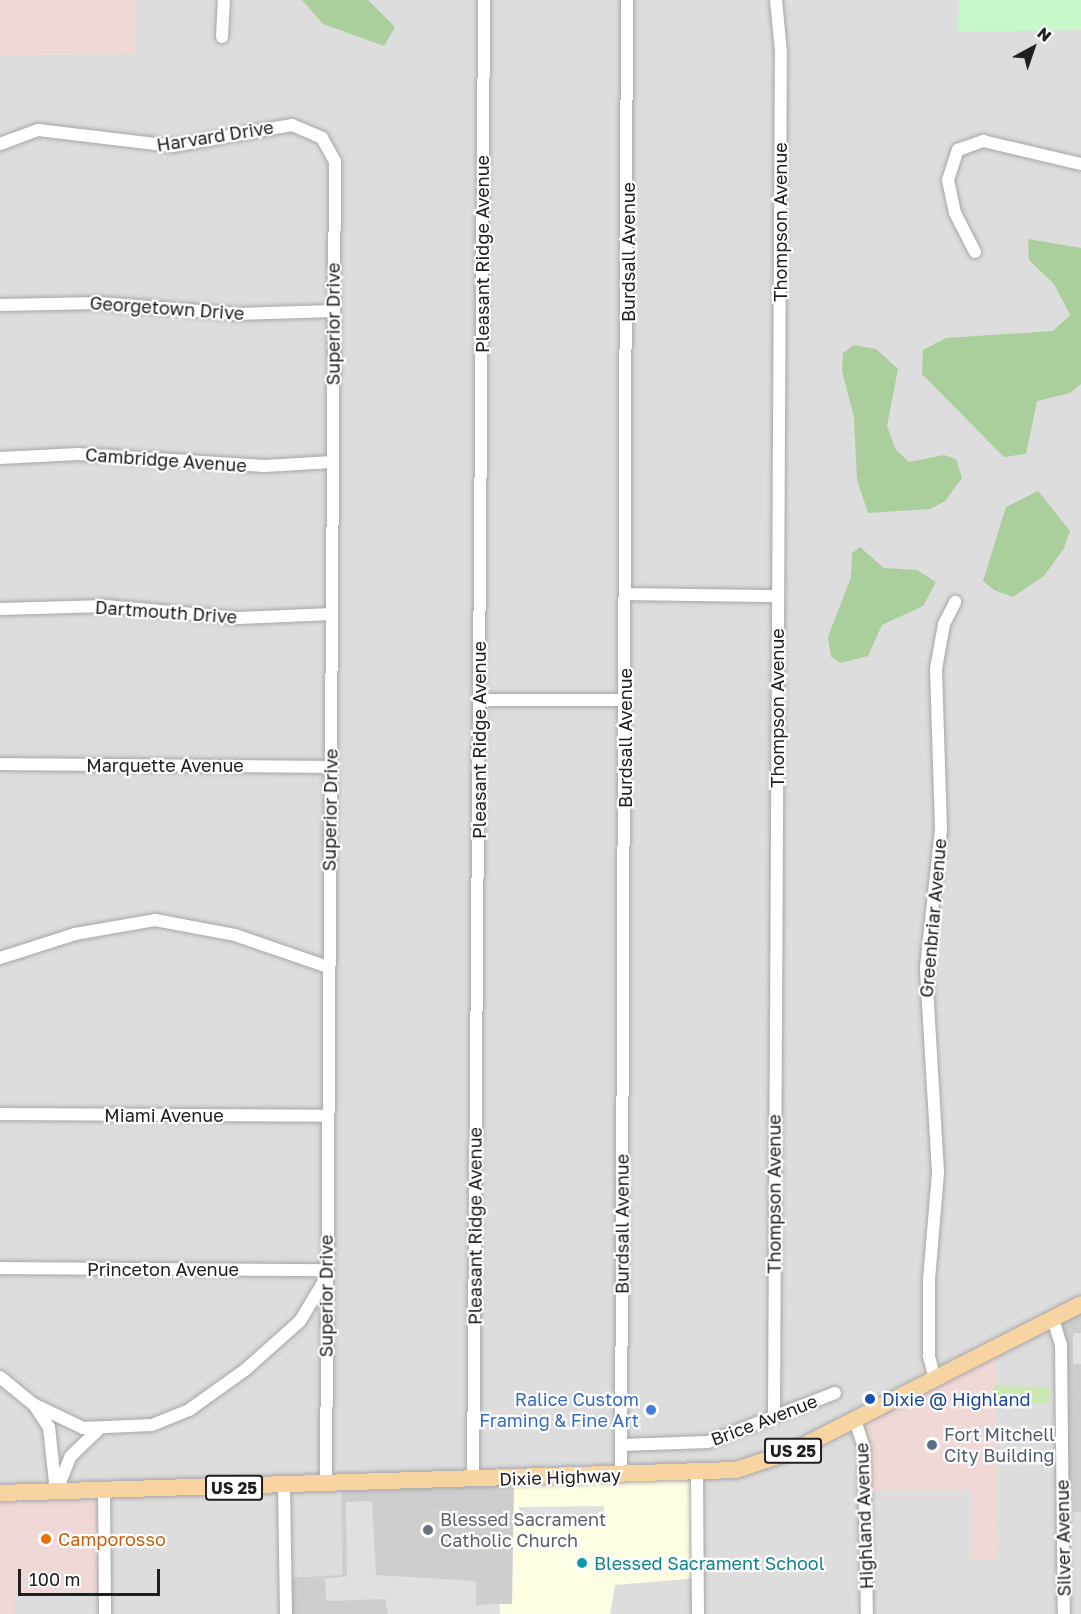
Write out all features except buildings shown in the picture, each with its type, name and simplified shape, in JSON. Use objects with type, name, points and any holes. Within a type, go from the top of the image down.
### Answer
[{"type":"main road","name":"Dixie Highway","points":[[0,1493],[697,1474],[773,1460],[1081,1304]]},
{"type":"street","points":[[222,37],[224,0]]},
{"type":"street","name":"Pleasant Ridge Avenue","points":[[473,1480],[484,0]]},
{"type":"street","name":"Burdsall Avenue","points":[[621,1475],[627,594],[627,0]]},
{"type":"street","name":"Thompson Avenue","points":[[774,1417],[781,52],[776,0]]},
{"type":"street","name":"Harvard Drive","points":[[0,143],[38,130],[172,146],[292,125],[322,138]]},
{"type":"street","name":"Superior Drive","points":[[322,138],[335,161],[326,1485]]},
{"type":"street","points":[[975,252],[955,213],[948,180],[958,150],[983,141],[1081,164]]},
{"type":"street","name":"Georgetown Drive","points":[[0,305],[99,303],[236,314],[333,311]]},
{"type":"street","name":"Cambridge Avenue","points":[[0,458],[78,454],[266,466],[332,462]]},
{"type":"street","points":[[627,594],[777,596]]},
{"type":"street","name":"Greenbriar Avenue","points":[[935,1379],[929,1356],[929,1280],[937,1148],[926,967],[942,829],[936,669],[944,624],[955,602]]},
{"type":"street","name":"Dartmouth Drive","points":[[0,609],[106,606],[239,618],[332,614]]},
{"type":"street","points":[[479,700],[625,700]]},
{"type":"street","name":"Marquette Avenue","points":[[0,764],[331,767]]},
{"type":"street","points":[[0,958],[75,934],[155,920],[236,935],[328,967]]},
{"type":"street","name":"Miami Avenue","points":[[0,1114],[328,1116]]},
{"type":"street","name":"Princeton Avenue","points":[[0,1268],[326,1274]]},
{"type":"street","points":[[0,1377],[33,1404],[71,1424],[99,1429],[152,1425],[214,1394],[300,1321],[326,1274]]},
{"type":"street","name":"Silver Avenue","points":[[1053,1319],[1061,1345],[1064,1614]]},
{"type":"street","name":"Brice Avenue","points":[[621,1445],[697,1444],[835,1393]]},
{"type":"street","points":[[33,1404],[49,1427],[56,1491]]},
{"type":"street","name":"Highland Avenue","points":[[855,1420],[864,1447],[867,1614]]},
{"type":"street","points":[[56,1491],[70,1456],[99,1429]]},
{"type":"street","points":[[697,1474],[698,1614]]},
{"type":"street","points":[[284,1486],[286,1614]]},
{"type":"street","points":[[104,1491],[105,1614]]},
{"type":"shaded area","points":[[0,0],[136,0],[134,54],[0,55]]},
{"type":"shaded area","points":[[136,0],[1081,0],[1081,1304],[1059,1333],[1064,1512],[1081,1512],[1081,1614],[610,1614],[615,1585],[341,1485],[342,1575],[286,1614],[15,1614],[0,1493],[0,55],[134,54]],"holes":[[[996,1348],[972,1559],[972,1490],[865,1488]]]},
{"type":"shaded area","points":[[1081,1304],[1081,1512],[1063,1512],[1061,1345],[1053,1319]]},
{"type":"shaded area","points":[[1073,1333],[1081,1333],[1081,1364],[1073,1364]]},
{"type":"shaded area","points":[[996,1348],[997,1559],[972,1559],[971,1490],[864,1489],[855,1420]]},
{"type":"shaded area","points":[[697,1474],[698,1578],[615,1585],[610,1614],[500,1614],[499,1604],[512,1604],[514,1478]]},
{"type":"shaded area","name":"Blessed Sacrament Catholic Church","points":[[514,1478],[512,1604],[499,1604],[500,1614],[286,1614],[285,1578],[342,1575],[341,1484]]},
{"type":"shaded area","points":[[104,1491],[105,1591],[15,1594],[15,1614],[0,1614],[0,1493]]},
{"type":"shaded area","points":[[372,1501],[376,1575],[476,1581],[476,1605],[499,1604],[500,1614],[388,1614],[385,1599],[326,1601],[325,1579],[347,1576],[346,1502]]},
{"type":"shaded area","points":[[604,1506],[605,1524],[520,1526],[519,1507]]},
{"type":"green space","points":[[302,0],[368,0],[395,27],[384,46],[323,24]]},
{"type":"green space","points":[[959,0],[1081,0],[1081,30],[958,32]]},
{"type":"green space","points":[[1028,239],[1081,248],[1081,384],[1070,393],[1037,401],[1026,454],[1004,457],[922,374],[923,350],[946,338],[1053,331],[1070,315],[1054,284],[1029,260]]},
{"type":"green space","points":[[854,345],[876,349],[898,369],[887,426],[896,450],[909,462],[944,455],[956,459],[962,478],[945,501],[930,509],[868,513],[857,480],[854,417],[842,371],[843,353]]},
{"type":"green space","points":[[1038,491],[1070,531],[1064,548],[1044,576],[1013,597],[994,590],[983,581],[1006,507]]},
{"type":"green space","points":[[860,547],[884,568],[917,570],[936,582],[923,606],[882,625],[868,656],[841,663],[831,657],[828,637],[851,577],[852,553]]},
{"type":"green space","points":[[995,1386],[1049,1387],[1050,1403],[988,1403]]},
{"type":"place","name":"Dixie @ Highland","points":[[870,1399]]},
{"type":"place","name":"Ralice Custom Framing & Fine Art","points":[[651,1410]]},
{"type":"place","name":"Fort Mitchell City Building","points":[[932,1445]]},
{"type":"place","name":"Blessed Sacrament Catholic Church","points":[[428,1530]]},
{"type":"place","name":"Camporosso","points":[[46,1539]]},
{"type":"place","name":"Blessed Sacrament School","points":[[582,1563]]}]
